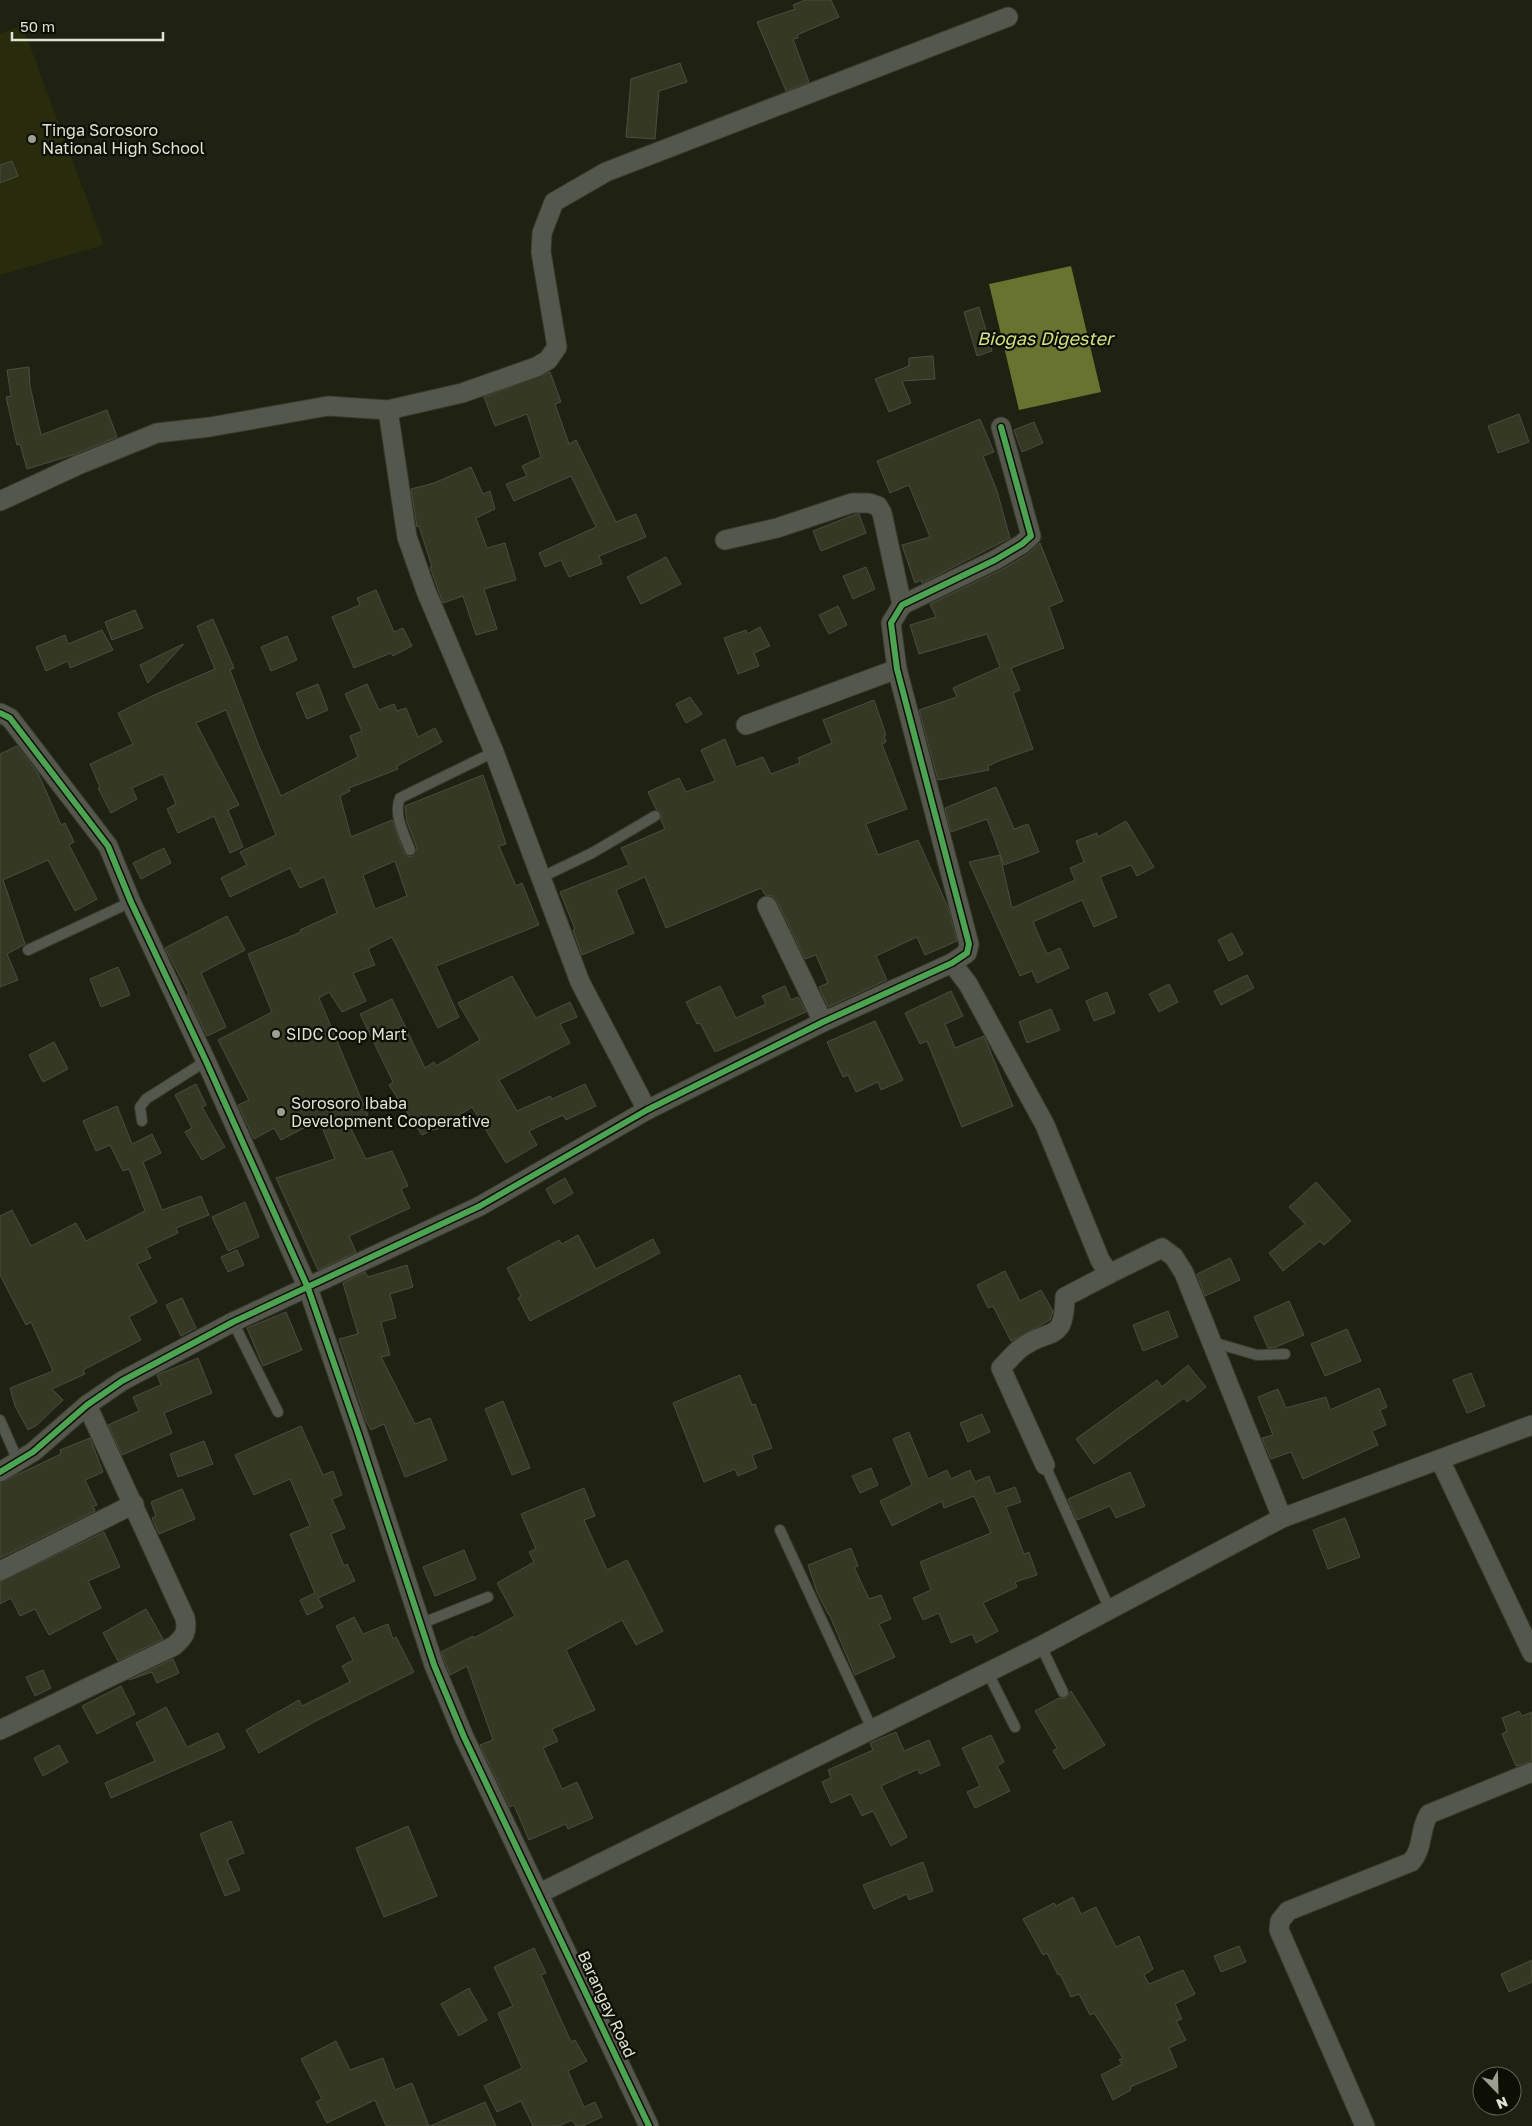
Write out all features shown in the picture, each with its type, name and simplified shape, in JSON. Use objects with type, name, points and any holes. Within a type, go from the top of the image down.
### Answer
[{"type":"street","points":[[0,501],[78,465],[157,433],[210,427],[328,406],[388,410],[462,393],[536,367],[548,360],[557,347],[541,252],[542,233],[554,202],[606,172],[1008,17]]},
{"type":"street","points":[[388,410],[407,537],[426,592],[494,752],[580,982],[647,1110]]},
{"type":"street","points":[[0,1472],[33,1452],[87,1405],[122,1381],[233,1322],[480,1206],[647,1110],[823,1022],[952,963],[967,952],[969,944],[897,668],[892,623],[902,605],[995,560],[1022,544],[1031,536],[1001,427]]},
{"type":"street","points":[[725,540],[777,528],[852,503],[869,503],[878,506],[882,513],[902,605]]},
{"type":"street","points":[[746,725],[897,668]]},
{"type":"street","name":"Barangay Road","points":[[0,713],[10,718],[108,846],[131,902],[206,1061],[308,1288],[434,1665],[464,1737],[540,1893],[649,2126]]},
{"type":"street","points":[[767,906],[823,1022]]},
{"type":"street","points":[[952,963],[968,984],[1045,1125],[1100,1260],[1109,1274]]},
{"type":"street","points":[[1045,1465],[1001,1368],[1021,1347],[1056,1332],[1065,1317],[1065,1297],[1162,1248],[1174,1257],[1184,1273],[1282,1518]]},
{"type":"street","points":[[0,1730],[174,1646],[185,1635],[187,1627],[185,1618],[87,1405]]},
{"type":"street","points":[[540,1893],[1042,1646],[1282,1518],[1532,1425]]},
{"type":"street","points":[[1440,1460],[1532,1652]]},
{"type":"street","points":[[0,1571],[134,1504]]},
{"type":"street","points":[[1365,2126],[1279,1930],[1280,1922],[1288,1912],[1411,1862],[1418,1855],[1424,1821],[1429,1814],[1532,1772]]},
{"type":"lane","points":[[410,850],[400,823],[397,805],[400,798],[494,752]]},
{"type":"lane","points":[[542,877],[592,853],[655,816]]},
{"type":"lane","points":[[28,950],[131,902]]},
{"type":"lane","points":[[142,1121],[140,1107],[146,1098],[206,1061]]},
{"type":"lane","points":[[233,1322],[278,1412]]},
{"type":"lane","points":[[1212,1342],[1257,1354],[1285,1354]]},
{"type":"lane","points":[[0,1420],[18,1461]]},
{"type":"lane","points":[[1045,1465],[1110,1610]]},
{"type":"lane","points":[[780,1530],[872,1729]]},
{"type":"lane","points":[[420,1624],[488,1597]]},
{"type":"lane","points":[[1042,1646],[1063,1692]]},
{"type":"lane","points":[[988,1672],[1015,1727]]},
{"type":"shaded area","name":"Tinga Sorosoro National High School","points":[[22,25],[104,245],[0,275],[0,34]]},
{"type":"water","name":"Biogas Digester","points":[[1071,266],[1101,392],[1019,410],[989,284]]},
{"type":"building","points":[[805,0],[831,0],[839,17],[797,35],[798,38],[793,39],[809,82],[786,91],[757,22],[795,9],[793,5]]},
{"type":"building","points":[[680,63],[687,82],[659,91],[655,139],[626,137],[631,79]]},
{"type":"building","points":[[12,161],[18,176],[0,183],[0,165]]},
{"type":"building","points":[[979,307],[992,351],[977,356],[964,312]]},
{"type":"building","points":[[933,356],[935,379],[902,381],[911,403],[889,412],[875,379],[909,366],[909,358]]},
{"type":"building","points":[[29,367],[30,386],[41,435],[107,410],[117,437],[73,455],[27,469],[20,444],[17,445],[6,397],[11,396],[7,370]]},
{"type":"building","points":[[550,372],[561,402],[555,404],[569,444],[576,440],[616,522],[636,514],[646,537],[599,556],[602,564],[569,577],[561,560],[545,567],[539,553],[596,527],[571,476],[514,501],[506,484],[527,476],[522,466],[541,457],[527,414],[495,426],[484,397]]},
{"type":"building","points":[[1519,414],[1529,442],[1498,453],[1488,426]]},
{"type":"building","points":[[980,419],[994,452],[983,456],[997,491],[1010,538],[922,583],[921,580],[915,583],[902,545],[930,537],[909,485],[890,493],[877,461]]},
{"type":"building","points":[[1034,422],[1043,443],[1022,452],[1014,430]]},
{"type":"building","points":[[471,467],[483,494],[490,491],[495,509],[476,518],[487,548],[505,543],[516,580],[484,589],[497,629],[476,635],[463,596],[443,603],[430,567],[432,567],[419,526],[417,527],[411,489],[434,483]]},
{"type":"building","points":[[859,514],[866,533],[821,551],[813,531]]},
{"type":"building","points":[[1040,543],[1063,601],[1049,607],[1064,648],[1011,668],[1020,690],[1013,693],[1033,749],[988,766],[989,770],[938,780],[919,710],[957,697],[953,688],[1000,667],[987,634],[919,654],[910,625],[936,617],[930,604],[1001,570],[1028,554]]},
{"type":"building","points":[[666,557],[681,584],[641,604],[627,577]]},
{"type":"building","points":[[866,567],[875,589],[853,599],[843,576]]},
{"type":"building","points":[[376,590],[394,632],[403,628],[412,646],[393,656],[391,653],[354,668],[332,617],[360,605],[357,598]]},
{"type":"building","points":[[838,606],[847,625],[829,634],[819,615]]},
{"type":"building","points":[[135,610],[143,628],[112,640],[105,622]]},
{"type":"building","points":[[213,619],[234,668],[230,670],[259,746],[281,796],[358,757],[350,736],[362,731],[345,694],[367,684],[379,710],[394,704],[397,711],[406,708],[418,737],[435,728],[442,742],[397,766],[398,769],[349,788],[350,791],[340,796],[351,837],[392,820],[404,853],[409,857],[413,856],[417,848],[407,822],[405,806],[483,775],[506,844],[499,846],[516,886],[522,883],[539,925],[436,966],[459,1017],[438,1028],[392,937],[368,949],[375,965],[353,973],[366,1001],[342,1012],[329,992],[319,998],[368,1115],[348,1123],[366,1159],[392,1151],[408,1186],[401,1189],[410,1208],[349,1236],[356,1252],[318,1270],[276,1178],[335,1159],[319,1120],[281,1140],[274,1128],[254,1139],[238,1105],[249,1100],[218,1040],[272,1012],[248,954],[301,932],[300,930],[337,913],[324,877],[300,888],[290,868],[230,897],[221,878],[247,865],[240,852],[276,835],[226,710],[196,723],[239,805],[228,810],[243,847],[230,853],[214,816],[178,833],[167,809],[176,804],[163,774],[132,788],[137,799],[111,813],[98,788],[100,787],[90,764],[133,744],[118,713],[154,695],[215,669],[197,626]],"holes":[[[395,861],[407,896],[375,909],[363,875]]]},
{"type":"building","points":[[760,627],[770,646],[754,653],[759,666],[738,674],[724,638],[746,630],[747,634]]},
{"type":"building","points":[[102,630],[113,650],[70,668],[68,661],[46,671],[36,647],[65,635],[68,644]]},
{"type":"building","points":[[287,636],[297,660],[271,671],[261,647]]},
{"type":"building","points":[[183,645],[148,683],[140,665]]},
{"type":"building","points":[[318,684],[328,710],[307,719],[296,693]]},
{"type":"building","points":[[690,697],[702,714],[686,723],[676,704]]},
{"type":"building","points":[[874,700],[886,735],[884,735],[886,742],[882,744],[907,809],[866,824],[878,855],[918,840],[949,910],[957,941],[925,955],[917,937],[876,956],[887,980],[828,1007],[819,987],[828,983],[816,955],[805,959],[773,896],[765,895],[761,888],[666,928],[645,877],[616,890],[634,933],[582,955],[573,930],[575,929],[560,892],[629,865],[621,848],[665,829],[661,820],[661,813],[656,809],[648,792],[679,778],[686,792],[715,781],[701,750],[725,739],[736,767],[763,757],[771,774],[800,763],[798,758],[832,743],[823,720]]},
{"type":"building","points":[[17,746],[38,773],[61,825],[65,823],[74,842],[69,845],[97,899],[75,911],[48,860],[3,880],[25,944],[7,954],[18,980],[0,987],[0,754]]},
{"type":"building","points":[[996,787],[1014,829],[1028,824],[1039,852],[1004,865],[987,819],[951,832],[945,808]]},
{"type":"building","points":[[1126,821],[1154,867],[1137,876],[1131,865],[1100,877],[1117,917],[1094,927],[1082,900],[1033,922],[1047,954],[1060,948],[1069,968],[1037,983],[1032,971],[1020,976],[969,862],[1000,855],[1012,908],[1075,880],[1070,868],[1084,862],[1076,841],[1097,833],[1098,837]]},
{"type":"building","points":[[164,848],[171,863],[141,879],[133,863]]},
{"type":"building","points":[[227,916],[245,950],[201,973],[226,1027],[207,1036],[187,995],[189,994],[165,948]]},
{"type":"building","points":[[1232,933],[1243,954],[1229,961],[1218,940]]},
{"type":"building","points":[[118,967],[130,995],[101,1007],[90,979]]},
{"type":"building","points":[[1247,975],[1254,988],[1221,1005],[1214,991]]},
{"type":"building","points":[[512,976],[536,1018],[570,1002],[577,1017],[560,1024],[570,1043],[499,1080],[517,1111],[550,1096],[552,1099],[585,1084],[596,1106],[566,1120],[563,1115],[529,1131],[537,1145],[506,1163],[472,1107],[436,1130],[422,1135],[389,1085],[393,1082],[360,1014],[392,999],[425,1068],[434,1062],[436,1066],[480,1040],[458,1003]]},
{"type":"building","points":[[1169,984],[1178,1002],[1159,1012],[1149,994]]},
{"type":"building","points":[[720,986],[736,1018],[766,1004],[762,996],[785,986],[791,1000],[798,997],[806,1012],[715,1052],[700,1023],[697,1024],[686,1002]]},
{"type":"building","points":[[951,991],[963,1016],[945,1024],[955,1048],[984,1036],[1013,1106],[962,1127],[927,1041],[920,1044],[905,1013]]},
{"type":"building","points":[[1107,992],[1115,1013],[1094,1021],[1086,1001]]},
{"type":"building","points":[[1051,1009],[1060,1030],[1027,1043],[1019,1022]]},
{"type":"building","points":[[875,1021],[903,1080],[881,1090],[878,1082],[856,1092],[848,1075],[843,1077],[827,1042]]},
{"type":"building","points":[[54,1042],[68,1069],[43,1082],[29,1055]]},
{"type":"building","points":[[196,1084],[206,1105],[202,1107],[225,1147],[202,1160],[185,1132],[192,1128],[175,1095]]},
{"type":"building","points":[[117,1106],[132,1144],[152,1134],[161,1153],[143,1162],[162,1210],[201,1196],[209,1215],[176,1228],[178,1233],[146,1248],[151,1258],[137,1264],[157,1302],[129,1317],[141,1340],[83,1370],[85,1374],[52,1389],[63,1400],[37,1425],[28,1430],[15,1406],[10,1388],[53,1371],[31,1322],[26,1325],[0,1275],[0,1216],[12,1210],[31,1246],[76,1223],[86,1241],[145,1211],[129,1169],[123,1171],[110,1145],[96,1151],[83,1121]]},
{"type":"building","points":[[565,1178],[573,1193],[554,1204],[546,1189]]},
{"type":"building","points":[[1316,1182],[1351,1221],[1324,1245],[1320,1241],[1283,1271],[1269,1253],[1305,1224],[1289,1207]]},
{"type":"building","points":[[245,1202],[259,1237],[228,1251],[212,1217]]},
{"type":"building","points":[[578,1235],[596,1269],[653,1239],[660,1253],[530,1321],[518,1298],[521,1296],[507,1268],[559,1240],[562,1244]]},
{"type":"building","points":[[237,1250],[244,1265],[228,1272],[221,1257]]},
{"type":"building","points":[[1230,1258],[1240,1280],[1205,1296],[1197,1274]]},
{"type":"building","points":[[407,1265],[413,1287],[390,1294],[396,1318],[381,1322],[390,1355],[381,1357],[415,1424],[430,1418],[447,1460],[405,1477],[384,1424],[371,1430],[366,1421],[339,1339],[358,1334],[343,1283],[365,1272],[368,1277]]},
{"type":"building","points":[[1005,1271],[1020,1301],[1041,1290],[1053,1311],[1050,1320],[1011,1341],[993,1306],[988,1308],[977,1285]]},
{"type":"building","points":[[182,1298],[196,1328],[181,1336],[166,1305]]},
{"type":"building","points":[[1289,1301],[1304,1335],[1276,1347],[1268,1348],[1254,1317]]},
{"type":"building","points":[[1168,1311],[1178,1337],[1143,1351],[1133,1325]]},
{"type":"building","points":[[286,1312],[302,1350],[263,1366],[247,1328]]},
{"type":"building","points":[[1347,1329],[1361,1361],[1325,1376],[1311,1344]]},
{"type":"building","points":[[198,1358],[212,1393],[164,1413],[172,1433],[122,1455],[108,1425],[139,1411],[133,1397],[161,1385],[157,1375]]},
{"type":"building","points":[[1188,1365],[1206,1387],[1187,1402],[1184,1398],[1094,1464],[1076,1439],[1157,1380],[1162,1387]]},
{"type":"building","points":[[1471,1373],[1485,1406],[1467,1413],[1453,1380]]},
{"type":"building","points":[[740,1375],[752,1405],[755,1404],[772,1448],[752,1455],[757,1468],[738,1476],[735,1469],[704,1482],[673,1403]]},
{"type":"building","points":[[1379,1388],[1387,1407],[1380,1410],[1386,1425],[1372,1431],[1378,1445],[1303,1479],[1291,1452],[1271,1459],[1262,1438],[1273,1435],[1258,1397],[1278,1389],[1286,1408],[1326,1397],[1330,1410]]},
{"type":"building","points":[[503,1401],[530,1468],[512,1475],[485,1409]]},
{"type":"building","points":[[982,1414],[990,1432],[968,1442],[960,1423]]},
{"type":"building","points":[[301,1426],[323,1475],[333,1471],[342,1495],[332,1499],[345,1528],[331,1534],[344,1566],[347,1564],[355,1581],[318,1598],[323,1607],[307,1615],[300,1600],[315,1593],[290,1534],[310,1526],[290,1479],[254,1495],[235,1455]]},
{"type":"building","points":[[909,1432],[928,1479],[947,1470],[951,1479],[970,1470],[975,1482],[989,1476],[996,1494],[1015,1487],[1021,1502],[1006,1507],[1024,1554],[1029,1552],[1037,1575],[1015,1582],[1017,1587],[983,1603],[998,1631],[976,1643],[972,1634],[951,1643],[939,1613],[923,1620],[913,1598],[931,1590],[920,1562],[991,1533],[974,1496],[944,1508],[942,1501],[892,1526],[880,1501],[912,1485],[893,1439]]},
{"type":"building","points":[[90,1438],[103,1472],[85,1480],[97,1505],[93,1506],[95,1511],[0,1558],[0,1483],[61,1454],[60,1450]]},
{"type":"building","points":[[204,1441],[213,1464],[178,1477],[170,1454]]},
{"type":"building","points":[[871,1468],[878,1485],[860,1493],[852,1476]]},
{"type":"building","points":[[1130,1472],[1145,1506],[1116,1518],[1110,1506],[1077,1520],[1068,1499]]},
{"type":"building","points":[[584,1488],[595,1516],[584,1520],[607,1570],[627,1560],[663,1631],[636,1645],[622,1620],[566,1650],[595,1710],[552,1729],[558,1741],[543,1748],[562,1789],[577,1782],[593,1818],[568,1829],[566,1824],[529,1840],[514,1805],[510,1807],[480,1745],[493,1740],[467,1666],[450,1675],[441,1652],[473,1636],[474,1638],[515,1616],[497,1583],[534,1562],[529,1552],[536,1549],[521,1514]]},
{"type":"building","points":[[182,1489],[195,1519],[159,1534],[152,1518],[156,1516],[151,1502]]},
{"type":"building","points":[[1345,1518],[1360,1557],[1328,1569],[1313,1530]]},
{"type":"building","points":[[104,1532],[120,1567],[88,1581],[101,1608],[49,1635],[35,1609],[20,1616],[11,1598],[0,1604],[0,1582]]},
{"type":"building","points":[[851,1548],[858,1566],[854,1567],[869,1599],[881,1595],[891,1619],[879,1624],[895,1657],[855,1675],[829,1614],[817,1592],[808,1565]]},
{"type":"building","points":[[464,1550],[476,1579],[435,1596],[423,1567]]},
{"type":"building","points":[[146,1609],[163,1639],[118,1661],[103,1633]]},
{"type":"building","points":[[354,1617],[363,1634],[388,1624],[393,1639],[396,1637],[414,1672],[312,1723],[259,1753],[246,1730],[299,1700],[302,1706],[350,1682],[342,1666],[353,1660],[336,1626]]},
{"type":"building","points":[[173,1659],[179,1673],[157,1683],[152,1672],[129,1680]]},
{"type":"building","points":[[43,1670],[51,1688],[35,1696],[26,1677]]},
{"type":"building","points":[[121,1686],[135,1714],[97,1734],[82,1706]]},
{"type":"building","points":[[1071,1691],[1105,1745],[1064,1769],[1053,1751],[1057,1748],[1035,1711],[1059,1698],[1066,1698]]},
{"type":"building","points":[[166,1707],[187,1747],[218,1733],[225,1748],[111,1798],[105,1783],[155,1761],[136,1723]]},
{"type":"building","points":[[1519,1711],[1522,1716],[1532,1712],[1532,1761],[1516,1766],[1502,1734],[1507,1731],[1502,1718]]},
{"type":"building","points":[[896,1732],[904,1751],[929,1740],[940,1765],[920,1774],[918,1769],[881,1786],[907,1837],[891,1846],[873,1811],[862,1816],[851,1794],[831,1803],[822,1782],[831,1778],[828,1770],[873,1750],[870,1743]]},
{"type":"building","points":[[991,1735],[1004,1762],[997,1766],[1010,1791],[975,1808],[967,1792],[980,1786],[962,1748]]},
{"type":"building","points":[[59,1745],[68,1762],[43,1776],[34,1758]]},
{"type":"building","points":[[231,1821],[244,1853],[227,1860],[240,1890],[225,1896],[200,1834]]},
{"type":"building","points":[[408,1826],[437,1896],[384,1917],[356,1848]]},
{"type":"building","points":[[923,1862],[933,1891],[909,1900],[907,1894],[874,1909],[863,1885]]},
{"type":"building","points":[[1073,1897],[1081,1914],[1096,1907],[1116,1947],[1139,1936],[1153,1969],[1144,1975],[1149,1984],[1183,1970],[1195,1994],[1175,2004],[1182,2019],[1176,2021],[1186,2040],[1169,2048],[1177,2067],[1130,2087],[1131,2090],[1113,2100],[1101,2075],[1122,2064],[1119,2060],[1123,2058],[1094,2013],[1090,2015],[1079,1994],[1071,1997],[1060,1974],[1058,1975],[1047,1953],[1043,1955],[1023,1919],[1054,1903],[1056,1906]]},
{"type":"building","points":[[1239,1946],[1246,1962],[1221,1972],[1214,1956]]},
{"type":"building","points":[[534,1948],[546,1973],[541,1975],[571,2042],[575,2040],[587,2061],[568,2071],[584,2107],[595,2102],[602,2117],[582,2126],[576,2126],[572,2120],[559,2126],[533,2126],[521,2101],[497,2112],[484,2086],[522,2068],[498,2013],[513,2006],[494,1967]]},
{"type":"building","points":[[1532,1960],[1532,1982],[1509,1992],[1501,1974]]},
{"type":"building","points":[[469,1988],[487,2020],[459,2036],[441,2004]]},
{"type":"building","points":[[336,2041],[350,2070],[383,2058],[395,2090],[412,2083],[429,2126],[386,2126],[375,2100],[327,2123],[316,2102],[322,2099],[301,2059]]},
{"type":"building","points":[[485,2102],[496,2126],[430,2126]]},
{"type":"cycle path","points":[[0,1472],[33,1452],[87,1405],[122,1381],[233,1322],[480,1206],[647,1110],[823,1022],[952,963],[967,953],[969,944],[897,669],[891,623],[902,605],[995,560],[1022,544],[1031,536],[1001,427]]},
{"type":"cycle path","points":[[0,713],[10,718],[108,846],[131,902],[206,1061],[308,1288],[434,1665],[464,1737],[649,2126]]},
{"type":"place","name":"Tinga Sorosoro National High School","points":[[32,139]]},
{"type":"place","name":"SIDC Coop Mart","points":[[276,1034]]},
{"type":"place","name":"Sorosoro Ibaba Development Cooperative","points":[[281,1112]]}]
